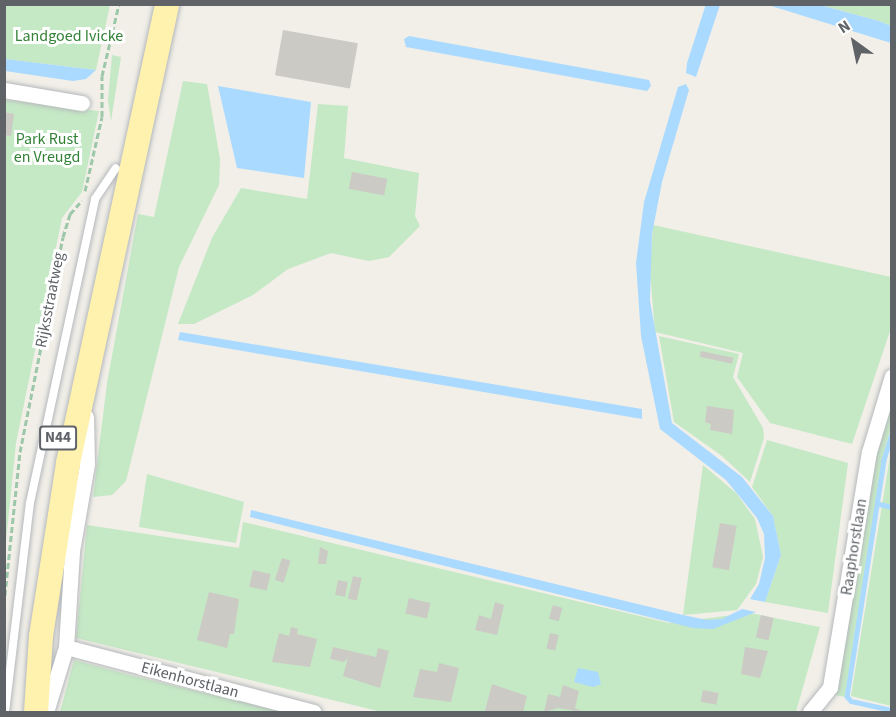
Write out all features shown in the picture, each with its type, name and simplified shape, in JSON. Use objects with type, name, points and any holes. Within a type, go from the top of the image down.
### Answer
[{"type":"main road","name":"Rijksstraatweg","points":[[20,712],[36,558],[150,4]]},
{"type":"main road","name":"N44","points":[[36,712],[51,561],[86,381],[167,4]]},
{"type":"street","points":[[4,90],[82,103]]},
{"type":"street","name":"Raaphorstlaan","points":[[810,712],[830,687],[869,452],[891,376]]},
{"type":"street","name":"N44","points":[[46,712],[66,647],[72,552],[87,464],[86,381]]},
{"type":"street","name":"Eikenhorstlaan","points":[[66,647],[314,712]]},
{"type":"lane","name":"Rijksstraatweg","points":[[5,712],[30,503],[95,199],[116,168]]},
{"type":"path","name":"Rijksstraatweg","points":[[4,604],[20,452],[63,237],[70,214],[83,198],[102,117],[102,76],[119,4]]},
{"type":"green space","name":"Landgoed Ivicke","points":[[5,5],[110,5],[96,70],[5,59]]},
{"type":"green space","points":[[820,5],[891,5],[891,26],[879,21]]},
{"type":"green space","points":[[112,55],[121,57],[111,121],[108,100]]},
{"type":"green space","points":[[183,81],[207,84],[220,159],[219,185],[179,267],[126,481],[112,495],[93,497],[107,383],[138,214],[154,217]]},
{"type":"green space","name":"Park Rust en Vreugd","points":[[5,100],[99,111],[82,192],[62,218],[16,443],[5,551]]},
{"type":"green space","points":[[318,104],[348,106],[344,158],[419,173],[415,216],[420,226],[389,257],[369,261],[331,253],[288,269],[253,295],[194,324],[178,324],[212,238],[241,188],[307,199]]},
{"type":"green space","points":[[653,225],[891,277],[891,328],[852,444],[770,423],[737,377],[743,353],[655,332],[650,271]]},
{"type":"green space","points":[[659,336],[739,354],[733,377],[763,428],[764,438],[750,482],[722,456],[674,422]]},
{"type":"green space","points":[[891,393],[891,427],[882,461],[845,697],[835,695],[873,456]]},
{"type":"green space","points":[[767,440],[848,463],[828,613],[765,602],[781,555],[773,516],[752,487]]},
{"type":"green space","points":[[891,450],[891,706],[851,696]]},
{"type":"green space","points":[[703,465],[736,493],[755,519],[763,557],[756,584],[737,610],[683,615]]},
{"type":"green space","points":[[147,474],[244,502],[236,543],[139,527]]},
{"type":"green space","points":[[243,522],[669,623],[750,613],[820,627],[796,712],[382,712],[76,638],[87,525],[239,548]]},
{"type":"green space","points":[[74,660],[134,676],[284,712],[60,712]]},
{"type":"water","points":[[706,4],[720,5],[696,77],[686,73],[687,63]]},
{"type":"water","points":[[768,5],[820,5],[879,21],[891,26],[891,43]]},
{"type":"water","points":[[409,36],[649,80],[651,86],[647,91],[406,47],[404,39]]},
{"type":"water","points":[[5,59],[96,70],[86,79],[73,81],[5,71]]},
{"type":"water","points":[[686,84],[689,90],[662,182],[652,234],[650,301],[672,423],[742,477],[773,516],[781,555],[765,602],[750,599],[759,584],[765,558],[764,534],[757,518],[726,480],[660,429],[641,336],[636,263],[644,202],[678,87]]},
{"type":"water","points":[[218,86],[311,102],[304,178],[237,168]]},
{"type":"water","points":[[180,332],[642,409],[642,419],[178,340]]},
{"type":"water","points":[[251,510],[707,620],[722,619],[742,609],[756,612],[713,629],[693,628],[250,517]]},
{"type":"water","points":[[578,668],[598,672],[601,684],[593,687],[574,682]]},
{"type":"building","points":[[283,30],[358,43],[350,88],[275,75]]},
{"type":"building","points":[[4,112],[14,114],[11,136],[4,135]]},
{"type":"building","points":[[352,172],[387,179],[384,196],[349,189]]},
{"type":"building","points":[[701,351],[733,358],[732,364],[700,357]]},
{"type":"building","points":[[707,406],[734,410],[732,434],[710,430],[711,424],[705,422]]},
{"type":"building","points":[[720,523],[737,526],[729,570],[712,567]]},
{"type":"building","points":[[320,547],[328,551],[326,564],[318,564]]},
{"type":"building","points":[[282,558],[291,561],[283,583],[275,580]]},
{"type":"building","points":[[253,570],[271,574],[267,591],[249,587]]},
{"type":"building","points":[[353,576],[362,578],[357,600],[348,598]]},
{"type":"building","points":[[338,580],[348,582],[345,597],[335,595]]},
{"type":"building","points":[[209,592],[239,599],[234,634],[230,634],[227,648],[197,640]]},
{"type":"building","points":[[409,598],[430,603],[427,619],[405,614]]},
{"type":"building","points":[[495,602],[504,605],[497,635],[475,630],[479,615],[491,619]]},
{"type":"building","points":[[553,605],[563,608],[558,621],[549,618]]},
{"type":"building","points":[[761,615],[774,618],[768,640],[756,637]]},
{"type":"building","points":[[291,627],[298,629],[297,634],[317,639],[310,667],[272,662],[279,633],[289,636]]},
{"type":"building","points":[[550,633],[559,635],[555,651],[546,649]]},
{"type":"building","points":[[333,647],[376,657],[378,648],[389,651],[380,688],[343,676],[348,658],[344,662],[330,659]]},
{"type":"building","points":[[745,647],[768,651],[760,678],[741,674]]},
{"type":"building","points":[[439,663],[459,668],[451,702],[413,697],[420,669],[437,672]]},
{"type":"building","points":[[492,684],[527,696],[523,712],[485,711]]},
{"type":"building","points":[[563,685],[579,691],[575,708],[583,712],[558,708],[544,712],[548,694],[560,697]]},
{"type":"building","points":[[703,690],[719,693],[716,705],[701,702]]},
{"type":"waterway","points":[[892,434],[884,461],[847,696],[851,701],[892,710]]},
{"type":"waterway","points":[[879,504],[892,507]]}]
